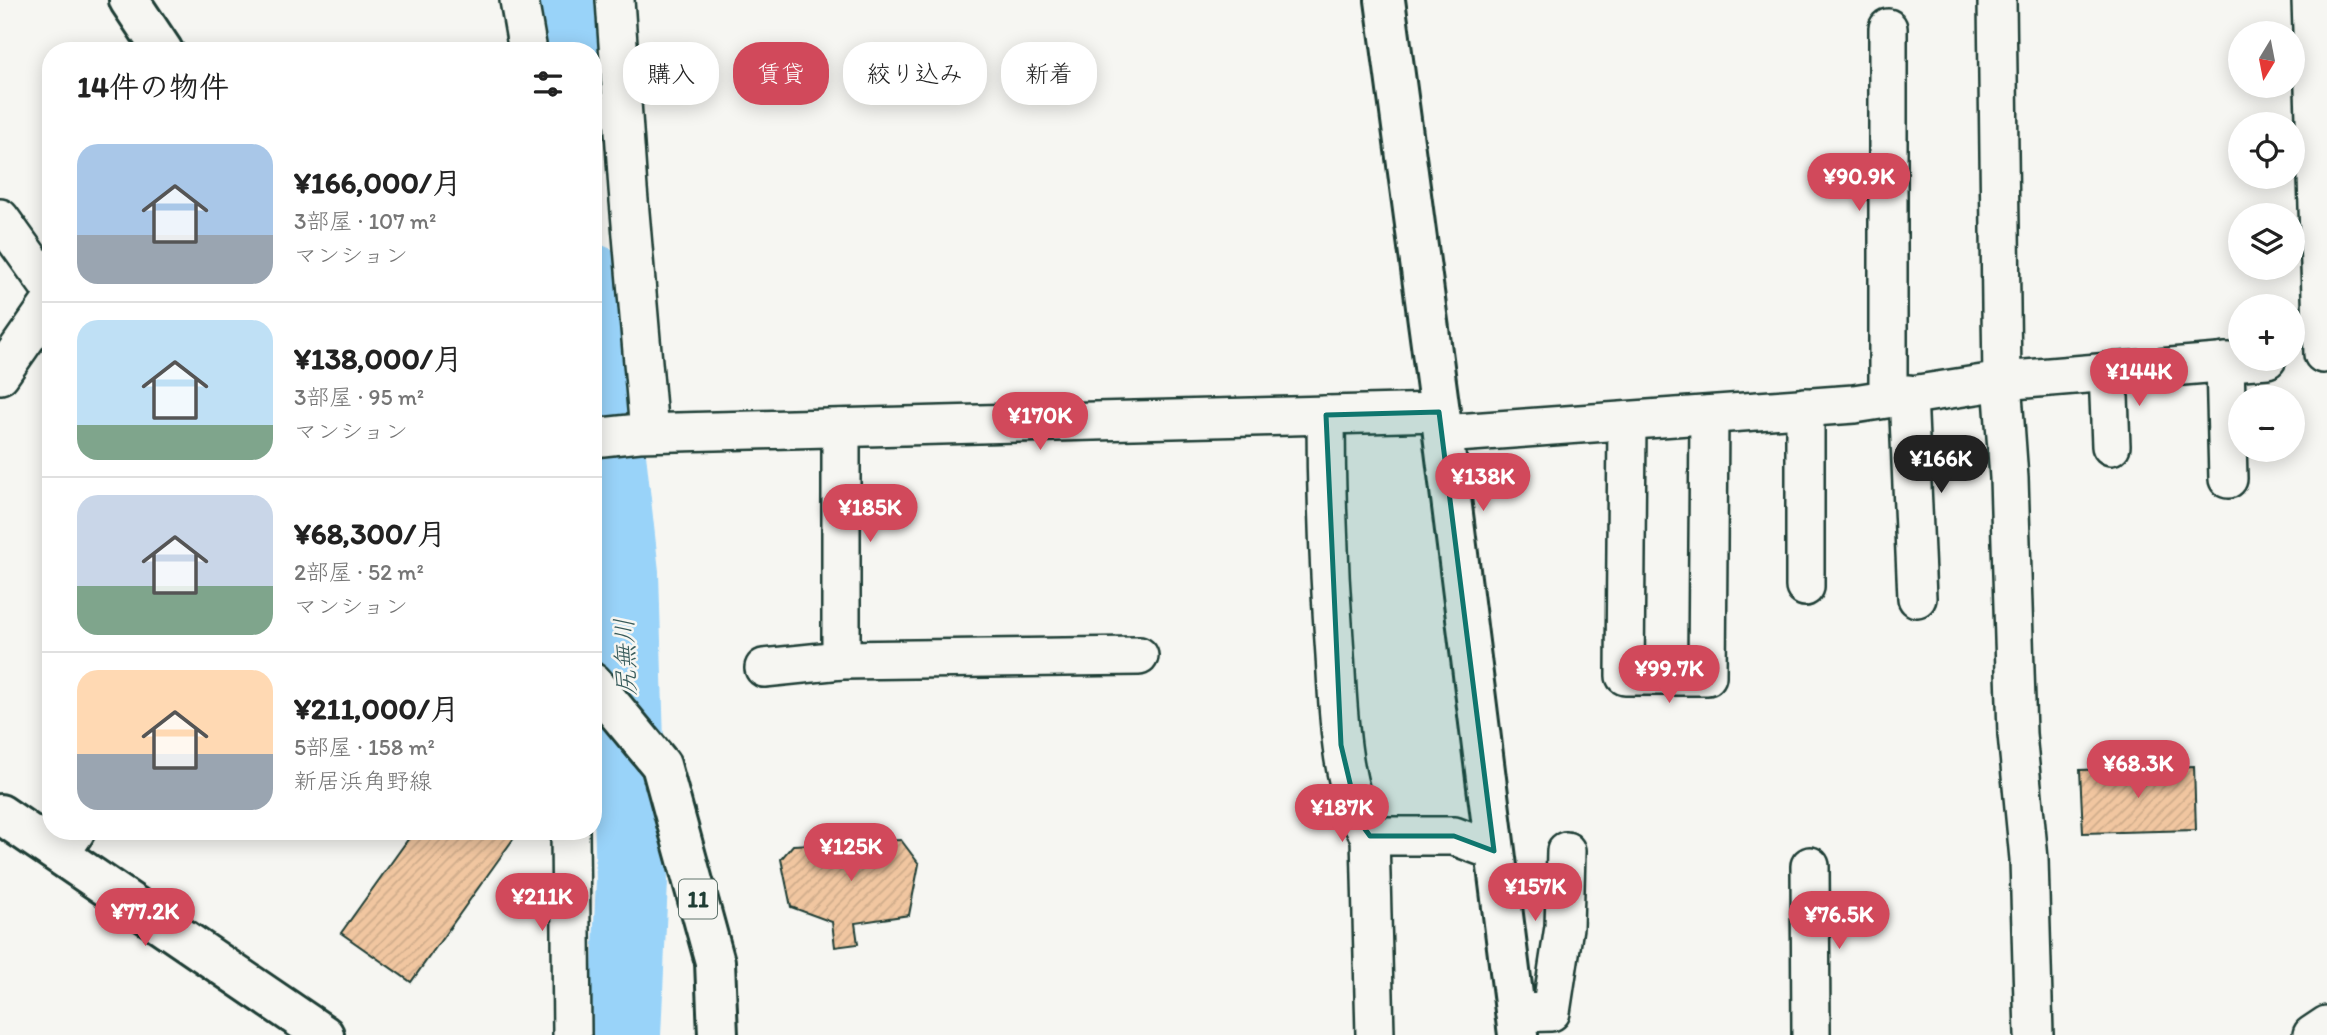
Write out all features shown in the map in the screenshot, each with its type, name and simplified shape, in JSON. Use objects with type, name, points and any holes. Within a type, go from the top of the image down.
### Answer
[{"type":"street","points":[[129,0],[157,42]]},
{"type":"street","points":[[519,0],[526,42]]},
{"type":"street","points":[[615,0],[644,433]]},
{"type":"street","points":[[1385,0],[1516,1024],[1551,1012],[1564,927],[1566,851]]},
{"type":"street","points":[[1997,0],[2002,381],[2009,478],[2017,734],[2029,859],[2034,1035]]},
{"type":"street","points":[[2311,0],[2314,355]]},
{"type":"street","points":[[1888,28],[1898,396],[1917,598]]},
{"type":"street","points":[[0,218],[42,276]]},
{"type":"street","points":[[0,375],[42,315]]},
{"type":"street","points":[[2225,362],[2228,479]]},
{"type":"street","points":[[602,437],[644,433],[1326,415],[1441,423],[1627,421],[1854,404],[2002,381],[2228,362]]},
{"type":"street","points":[[2108,372],[2111,446]]},
{"type":"street","points":[[1805,407],[1805,587]]},
{"type":"street","points":[[1326,415],[1326,521],[1341,745],[1359,821],[1370,836],[1376,1035]]},
{"type":"street","points":[[1627,421],[1625,676],[1707,676],[1709,415]]},
{"type":"street","points":[[841,428],[841,660]]},
{"type":"street","points":[[764,668],[841,660],[1139,656]]},
{"type":"street","name":"11","points":[[602,694],[661,765],[715,962],[718,1035]]},
{"type":"street","points":[[0,814],[42,832]]},
{"type":"street","points":[[1370,836],[1454,836],[1494,852]]},
{"type":"street","points":[[570,840],[572,1035]]},
{"type":"street","points":[[68,843],[324,1035]]},
{"type":"street","points":[[1810,866],[1811,1035]]},
{"type":"street","points":[[2312,1035],[2327,1025]]},
{"type":"highlighted area","points":[[1439,412],[1494,851],[1454,836],[1370,836],[1359,821],[1341,745],[1326,415]]},
{"type":"building","points":[[2194,766],[2196,830],[2083,833],[2080,770]]},
{"type":"building","points":[[408,840],[513,840],[411,982],[341,933]]},
{"type":"building","points":[[901,840],[919,864],[909,915],[855,923],[858,944],[835,947],[832,922],[791,907],[781,859],[793,845]]},
{"type":"waterway","name":"尻無川","points":[[566,0],[572,42]]},
{"type":"waterway","name":"尻無川","points":[[602,384],[623,573],[632,881],[625,1035]]}]
